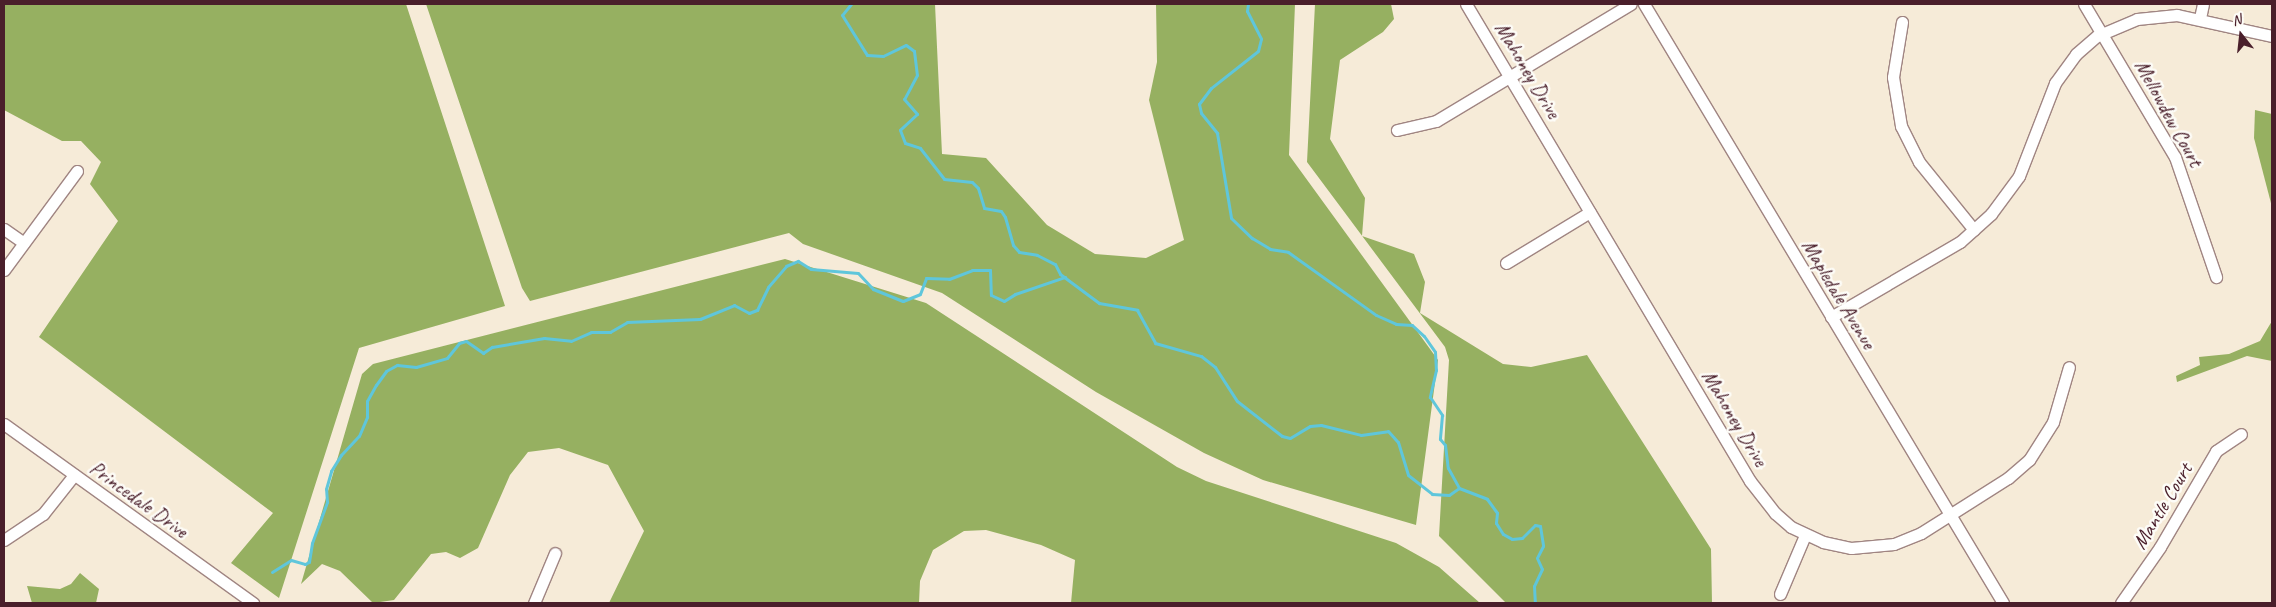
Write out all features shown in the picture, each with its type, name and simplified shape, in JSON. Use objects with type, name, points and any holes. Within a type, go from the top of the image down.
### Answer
[{"type":"street","name":"Mahoney Drive","points":[[1466,4],[1757,492],[1782,520],[1805,535],[1841,547],[1876,548],[1910,538],[1950,515],[2008,478],[2029,460],[2053,422],[2069,367]]},
{"type":"street","points":[[1397,130],[1436,121],[1631,4]]},
{"type":"street","name":"Mapledale Avenue","points":[[1644,4],[2003,603]]},
{"type":"street","name":"Mellowdew Court","points":[[2084,4],[2176,156],[2216,277]]},
{"type":"street","points":[[2200,18],[2203,4]]},
{"type":"street","points":[[1831,317],[1946,251],[1974,230],[1991,214],[2019,176],[2064,68],[2086,44],[2102,33],[2126,22],[2157,16],[2200,18],[2272,36]]},
{"type":"street","points":[[1902,22],[1893,76],[1901,126],[1919,162],[1974,230]]},
{"type":"street","points":[[4,270],[77,171]]},
{"type":"street","points":[[1506,263],[1590,212]]},
{"type":"street","points":[[4,229],[24,243]]},
{"type":"street","name":"Princedale Drive","points":[[4,424],[253,603]]},
{"type":"street","name":"Mantle Court","points":[[2121,603],[2160,547],[2216,451],[2241,434]]},
{"type":"street","points":[[4,540],[43,514],[74,474]]},
{"type":"street","points":[[1780,594],[1805,535]]},
{"type":"street","points":[[534,603],[555,553]]},
{"type":"green space","points":[[4,4],[406,4],[505,306],[359,348],[279,598],[231,563],[273,513],[39,337],[118,221],[90,184],[101,162],[81,141],[62,141],[4,110]]},
{"type":"green space","points":[[426,4],[935,4],[942,154],[986,158],[1047,225],[1095,254],[1146,258],[1184,240],[1149,100],[1157,62],[1156,4],[1295,4],[1289,155],[1438,360],[1416,525],[1263,480],[1204,453],[1096,392],[942,293],[803,244],[789,233],[530,301],[522,288]]},
{"type":"green space","points":[[1315,4],[1391,4],[1394,19],[1383,32],[1340,60],[1330,139],[1365,198],[1362,236],[1307,162]]},
{"type":"green space","points":[[2255,110],[2272,114],[2272,207],[2254,138]]},
{"type":"green space","points":[[1362,236],[1414,254],[1425,282],[1420,313],[1503,364],[1531,367],[1587,355],[1711,549],[1712,603],[1506,603],[1439,536],[1449,360],[1445,347]]},
{"type":"green space","points":[[785,259],[926,303],[1177,467],[1206,481],[1396,543],[1439,567],[1480,603],[1071,603],[1075,560],[1041,545],[986,530],[964,531],[933,550],[920,581],[919,603],[609,603],[644,531],[608,465],[559,448],[528,452],[510,475],[478,548],[460,558],[446,552],[431,554],[394,600],[373,603],[340,571],[322,564],[301,584],[362,374],[373,364]]},
{"type":"green space","points":[[2272,321],[2272,361],[2247,356],[2177,382],[2176,376],[2200,365],[2199,357],[2229,354],[2260,341]]},
{"type":"green space","points":[[80,573],[99,589],[96,603],[32,603],[27,586],[60,589],[71,584]]},
{"type":"waterway","points":[[851,4],[842,15],[867,55],[883,56],[906,45],[914,51],[917,75],[904,99],[917,114],[900,130],[905,143],[920,148],[944,179],[972,182],[978,188],[984,208],[1001,211],[1005,217],[1013,245],[1019,252],[1037,255],[1055,264],[1060,274],[1099,303],[1137,310],[1155,343],[1201,356],[1215,367],[1237,401],[1282,436],[1290,438],[1310,426],[1321,425],[1361,435],[1388,431],[1398,442],[1408,475],[1432,494],[1449,495],[1459,488],[1487,499],[1497,513],[1496,523],[1503,534],[1512,539],[1522,538],[1535,525],[1540,526],[1543,546],[1537,558],[1542,569],[1534,586],[1535,603]]},
{"type":"waterway","points":[[1248,4],[1247,11],[1261,39],[1258,51],[1211,88],[1199,104],[1201,113],[1217,133],[1231,218],[1252,238],[1270,249],[1288,252],[1376,315],[1396,324],[1412,325],[1424,336],[1435,352],[1436,370],[1430,397],[1442,415],[1440,439],[1445,445],[1448,468],[1459,488]]},
{"type":"waterway","points":[[272,572],[291,560],[305,564],[309,562],[312,543],[327,502],[326,489],[331,471],[341,455],[359,436],[367,417],[367,401],[376,385],[386,371],[397,365],[416,367],[447,358],[459,343],[466,341],[483,353],[492,347],[544,338],[571,341],[591,332],[610,332],[627,322],[700,319],[734,305],[749,313],[757,310],[768,287],[786,266],[798,261],[811,269],[858,273],[873,289],[903,301],[920,294],[926,278],[949,279],[972,270],[990,270],[991,295],[1004,301],[1015,294],[1065,277]]}]
